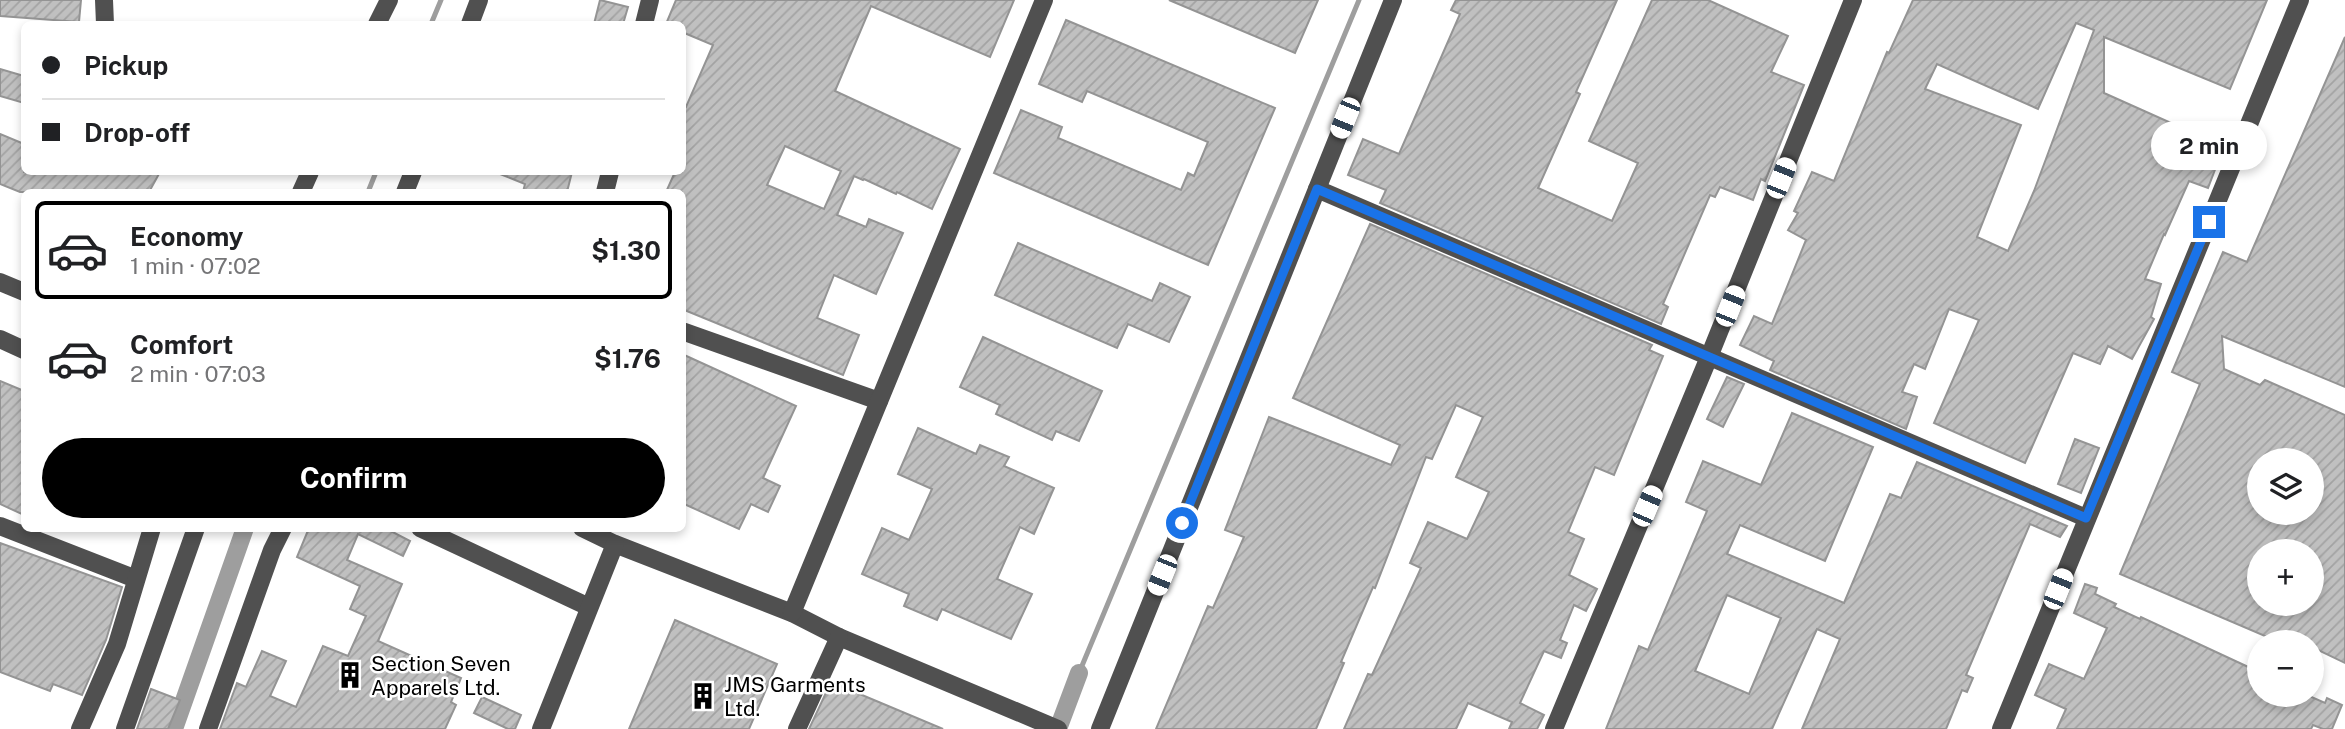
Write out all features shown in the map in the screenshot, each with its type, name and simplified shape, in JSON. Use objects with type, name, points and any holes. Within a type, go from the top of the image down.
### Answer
[{"type":"street","points":[[104,0],[106,21]]},
{"type":"street","points":[[378,21],[389,0]]},
{"type":"street","points":[[471,21],[479,0]]},
{"type":"street","points":[[646,21],[650,0]]},
{"type":"street","points":[[792,613],[1044,0]]},
{"type":"street","points":[[1100,729],[1393,0]]},
{"type":"street","points":[[1554,729],[1709,357],[1853,0]]},
{"type":"street","points":[[2001,729],[2300,0]]},
{"type":"street","points":[[1317,189],[2086,518]]},
{"type":"street","points":[[0,282],[21,291]]},
{"type":"street","points":[[686,332],[879,401]]},
{"type":"street","points":[[0,339],[21,349]]},
{"type":"street","points":[[0,526],[136,579]]},
{"type":"street","points":[[80,729],[117,645],[151,532]]},
{"type":"street","points":[[124,729],[195,532]]},
{"type":"street","points":[[208,729],[272,550],[281,532]]},
{"type":"street","points":[[429,532],[589,607]]},
{"type":"street","points":[[590,532],[792,613],[1025,723],[1058,729]]},
{"type":"street","points":[[541,729],[615,544]]},
{"type":"street","points":[[797,729],[838,637]]},
{"type":"building","points":[[0,0],[81,0],[79,21],[0,16]]},
{"type":"building","points":[[600,0],[628,7],[624,21],[595,21]]},
{"type":"building","points":[[676,0],[1014,0],[990,57],[871,6],[835,91],[960,149],[932,209],[854,176],[837,215],[866,227],[869,219],[903,233],[876,294],[834,275],[817,318],[859,335],[843,375],[686,311],[686,189],[667,189],[674,175],[686,175],[686,107],[713,45],[686,34],[686,21],[667,21]],"holes":[[[785,146],[841,171],[824,209],[767,185]]]},
{"type":"building","points":[[1169,0],[1318,0],[1295,53]]},
{"type":"building","points":[[1456,0],[1617,0],[1576,92],[1580,94],[1538,188],[1612,221],[1638,163],[1589,141],[1652,0],[1708,0],[1788,36],[1771,72],[1804,85],[1765,181],[1761,179],[1753,200],[1720,187],[1715,197],[1710,195],[1663,304],[1668,307],[1661,324],[1380,203],[1386,190],[1348,175],[1363,139],[1399,154],[1460,14],[1451,10]]},
{"type":"building","points":[[1913,0],[2267,0],[2230,89],[2104,37],[2104,93],[2207,139],[2202,153],[2219,159],[2208,188],[2189,181],[2164,234],[2145,279],[2161,284],[2151,317],[2154,319],[2132,359],[2108,346],[2100,364],[2073,353],[2025,463],[1934,423],[1979,320],[1949,309],[1925,369],[1914,364],[1902,392],[1917,397],[1906,429],[1770,370],[1774,361],[1740,345],[1754,316],[1772,324],[1806,240],[1788,230],[1798,213],[1794,211],[1812,172],[1834,181],[1887,52],[1889,53]],"holes":[[[2076,23],[2094,30],[2034,191],[2008,251],[1977,237],[2021,125],[1925,89],[1937,64],[2038,109]]]},
{"type":"building","points":[[1066,20],[1275,108],[1208,265],[994,173],[1021,110],[1062,127],[1058,138],[1181,190],[1188,173],[1194,176],[1208,142],[1087,91],[1082,102],[1039,84]]},
{"type":"building","points":[[2345,37],[2345,387],[2222,336],[2224,369],[2260,385],[2265,380],[2345,415],[2345,663],[2324,653],[2324,630],[2251,630],[2120,574],[2200,384],[2172,372],[2223,252],[2247,262]]},
{"type":"building","points":[[0,69],[21,75],[21,102],[0,96]]},
{"type":"building","points":[[0,134],[21,143],[21,175],[158,175],[151,189],[21,189],[20,192],[0,184]]},
{"type":"building","points":[[502,175],[571,175],[568,189],[524,189],[525,184]]},
{"type":"building","points":[[1370,224],[1652,345],[1649,350],[1663,356],[1614,475],[1595,467],[1568,532],[1584,539],[1569,575],[1597,589],[1586,611],[1574,605],[1560,640],[1567,643],[1561,658],[1544,651],[1520,703],[1544,715],[1537,729],[1509,729],[1512,722],[1468,703],[1456,729],[1344,729],[1421,568],[1410,563],[1428,522],[1467,539],[1489,492],[1456,477],[1483,417],[1456,405],[1432,459],[1426,457],[1316,729],[1156,729],[1208,606],[1213,608],[1244,537],[1225,530],[1269,417],[1391,465],[1400,445],[1293,398]]},
{"type":"building","points":[[1018,243],[1152,301],[1160,283],[1190,297],[1169,342],[1128,324],[1117,348],[995,295]]},
{"type":"building","points":[[983,337],[1102,391],[1079,441],[1056,431],[1052,440],[996,414],[1000,405],[960,387]]},
{"type":"building","points":[[686,356],[796,406],[763,478],[780,486],[768,512],[751,504],[739,529],[686,505]]},
{"type":"building","points":[[1727,377],[1744,384],[1723,427],[1707,419]]},
{"type":"building","points":[[0,381],[21,390],[21,514],[0,504]]},
{"type":"building","points":[[1792,413],[1873,447],[1825,561],[1740,525],[1727,554],[1844,603],[1890,494],[1901,498],[1917,462],[2067,526],[2060,537],[2030,524],[1966,675],[1973,678],[1967,692],[1962,690],[1946,729],[1802,729],[1840,639],[1817,629],[1772,729],[1606,729],[1639,646],[1648,650],[1707,511],[1686,502],[1703,461],[1761,485]],"holes":[[[1727,595],[1781,618],[1749,694],[1695,671]]]},
{"type":"building","points":[[918,428],[976,454],[980,445],[1009,457],[1004,466],[1054,488],[1034,534],[1020,527],[997,579],[1032,594],[1011,639],[942,609],[937,620],[904,606],[909,594],[862,574],[882,528],[909,540],[932,489],[898,474]]},
{"type":"building","points":[[2075,439],[2099,448],[2081,493],[2058,484]]},
{"type":"building","points":[[307,532],[393,532],[410,541],[403,556],[358,534],[347,560],[402,584],[378,641],[461,678],[451,702],[456,705],[445,729],[220,729],[237,683],[246,687],[262,651],[286,661],[270,696],[296,707],[323,646],[348,656],[366,616],[350,609],[360,586],[297,557]]},
{"type":"building","points":[[0,543],[122,587],[106,640],[82,695],[53,684],[50,691],[0,672]]},
{"type":"building","points":[[2085,584],[2097,588],[2095,594],[2116,604],[2114,607],[2247,666],[2247,707],[2324,707],[2327,698],[2342,705],[2332,729],[2313,725],[2311,729],[2057,729],[2066,709],[2035,695],[2049,664],[2084,679],[2107,628],[2074,613]]},
{"type":"building","name":"JMS Garments Ltd.","points":[[675,620],[777,664],[749,729],[629,729]]},
{"type":"building","points":[[831,682],[943,729],[809,729]]},
{"type":"building","points":[[151,689],[180,700],[168,729],[137,729]]},
{"type":"building","points":[[482,697],[521,715],[515,729],[508,729],[474,713]]},
{"type":"waterway","points":[[432,21],[441,0]]},
{"type":"waterway","points":[[1079,673],[1359,0]]},
{"type":"waterway","points":[[369,189],[375,175]]},
{"type":"waterway","points":[[174,729],[244,532]]},
{"type":"waterway","points":[[1058,729],[1079,673]]},
{"type":"place","name":"Section Seven Apparels Ltd.","points":[[350,675]]},
{"type":"place","name":"JMS Garments Ltd.","points":[[703,696]]},
{"type":"route","points":[[1182,523],[1317,189],[2086,518],[2209,222]]}]
